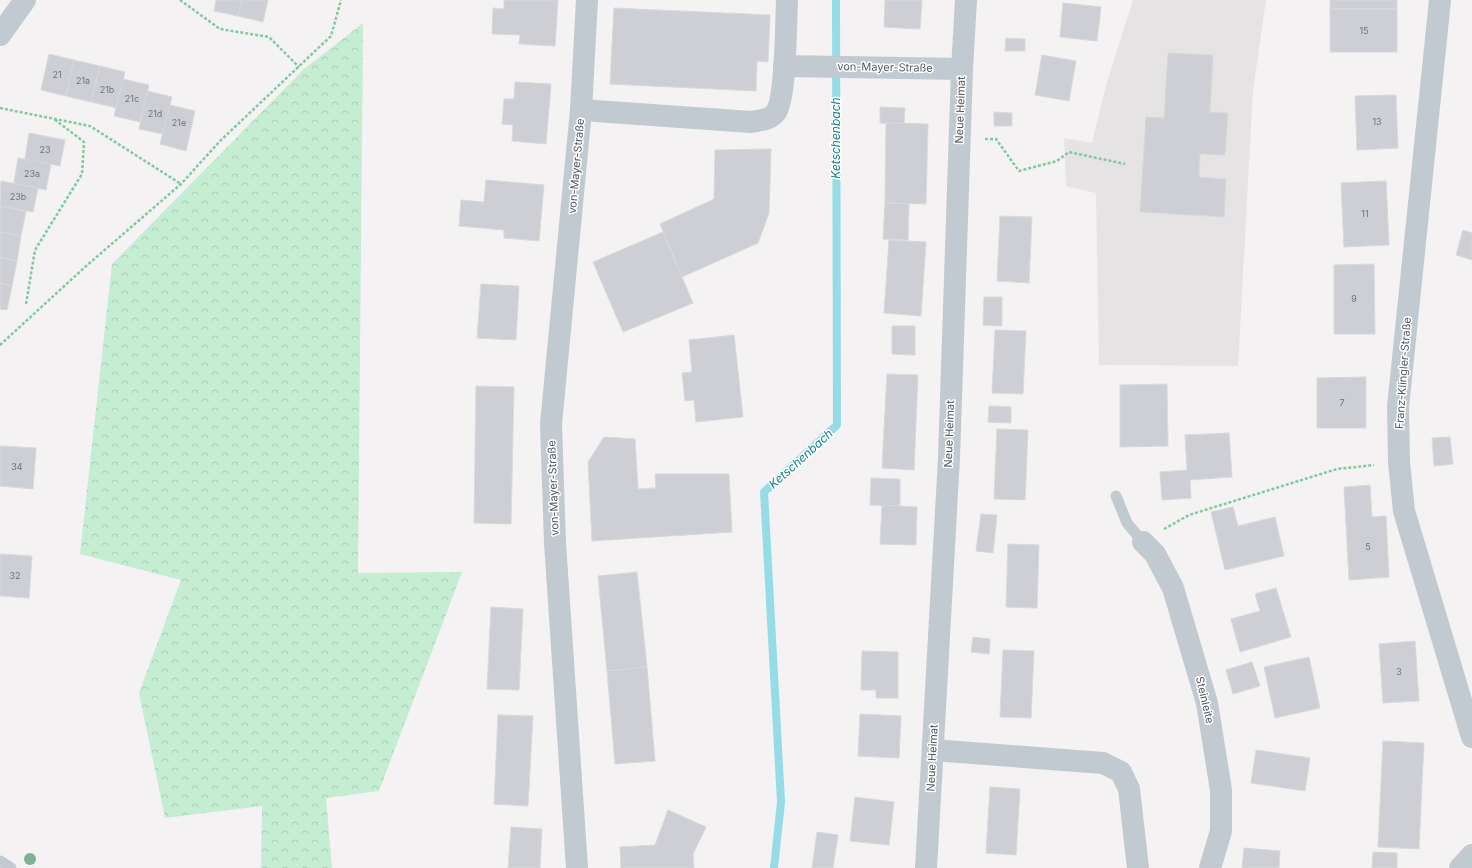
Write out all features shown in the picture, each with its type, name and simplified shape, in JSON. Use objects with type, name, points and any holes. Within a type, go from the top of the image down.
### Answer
[{"type":"street","points":[[0,35],[26,0]]},
{"type":"street","name":"von-Mayer-Straße","points":[[577,868],[555,543],[551,424],[581,110],[587,0]]},
{"type":"street","name":"von-Mayer-Straße","points":[[581,110],[751,122],[767,119],[776,112],[780,102],[784,66],[787,0]]},
{"type":"street","name":"Neue Heimat","points":[[926,868],[948,458],[962,69],[966,0]]},
{"type":"street","name":"Franz-Klingler-Straße","points":[[1440,0],[1398,407],[1399,462],[1404,512],[1472,737]]},
{"type":"street","name":"von-Mayer-Straße","points":[[784,66],[861,66],[962,69]]},
{"type":"street","name":"Steinleite","points":[[1143,542],[1155,554],[1173,588],[1207,703],[1221,790],[1221,831],[1210,868]]},
{"type":"street","points":[[933,750],[1103,763],[1121,772],[1129,789],[1138,868]]},
{"type":"street","points":[[1460,868],[1472,855]]},
{"type":"lane","points":[[1116,496],[1126,523],[1143,542]]},
{"type":"lane","points":[[0,861],[11,868]]},
{"type":"path","points":[[180,0],[220,29],[269,37],[299,67]]},
{"type":"path","points":[[0,345],[85,267],[181,184],[220,141],[332,36],[341,0]]},
{"type":"path","points":[[0,108],[90,126],[181,184]]},
{"type":"path","points":[[26,304],[35,250],[82,174],[84,142],[54,119]]},
{"type":"path","points":[[996,139],[1019,171],[1057,161],[1069,152],[1125,164]]},
{"type":"path","points":[[1143,542],[1189,515],[1338,469],[1399,462]]},
{"type":"shaded area","points":[[1133,0],[1266,0],[1253,91],[1238,366],[1099,365],[1096,193],[1066,186],[1064,138],[1092,143],[1107,82]]},
{"type":"green space","points":[[363,23],[358,573],[462,572],[379,791],[326,798],[332,868],[261,868],[262,806],[165,818],[139,693],[181,580],[80,554],[112,264],[304,69]]},
{"type":"building","points":[[216,0],[242,0],[238,16],[214,11]]},
{"type":"building","points":[[242,0],[268,0],[263,22],[238,16]]},
{"type":"building","points":[[504,0],[558,0],[555,46],[519,44],[520,35],[492,34],[493,8],[504,9]]},
{"type":"building","points":[[885,0],[922,0],[920,29],[884,27]]},
{"type":"building","points":[[1330,0],[1397,0],[1397,9],[1330,9]]},
{"type":"building","points":[[1063,3],[1101,7],[1097,41],[1060,37]]},
{"type":"building","points":[[614,8],[770,15],[768,62],[757,61],[756,91],[610,84]]},
{"type":"building","points":[[1330,9],[1397,9],[1397,52],[1330,52]]},
{"type":"building","points":[[1006,38],[1025,39],[1025,51],[1005,51]]},
{"type":"building","points":[[1168,53],[1213,55],[1210,112],[1228,113],[1225,155],[1200,154],[1199,177],[1226,179],[1224,217],[1140,212],[1146,117],[1164,118]]},
{"type":"building","points":[[49,54],[74,60],[66,96],[41,90]]},
{"type":"building","points":[[1042,55],[1076,61],[1069,101],[1035,95]]},
{"type":"building","points":[[74,60],[100,66],[91,102],[66,96]]},
{"type":"building","points":[[100,66],[125,72],[117,108],[91,102]]},
{"type":"building","points":[[123,79],[149,85],[140,122],[114,116]]},
{"type":"building","points":[[515,82],[551,84],[546,144],[512,141],[513,125],[502,124],[504,99],[514,99]]},
{"type":"building","points":[[147,91],[172,97],[163,134],[139,129]]},
{"type":"building","points":[[1396,95],[1398,148],[1357,150],[1355,96]]},
{"type":"building","points":[[170,105],[195,111],[186,151],[160,144]]},
{"type":"building","points":[[880,107],[905,108],[904,124],[880,123]]},
{"type":"building","points":[[994,112],[1012,113],[1012,126],[994,126]]},
{"type":"building","points":[[886,123],[928,124],[926,204],[885,203]]},
{"type":"building","points":[[29,133],[65,140],[60,166],[25,159]]},
{"type":"building","points":[[771,149],[769,213],[758,243],[682,277],[660,224],[714,199],[715,150]]},
{"type":"building","points":[[18,158],[51,164],[46,190],[14,183]]},
{"type":"building","points":[[486,180],[544,185],[539,241],[504,238],[504,230],[459,226],[461,200],[484,202]]},
{"type":"building","points":[[1,181],[38,188],[33,212],[0,206]]},
{"type":"building","points":[[1386,181],[1389,245],[1344,247],[1341,183]]},
{"type":"building","points":[[885,203],[909,204],[908,240],[883,239]]},
{"type":"building","points":[[0,206],[26,211],[21,236],[0,232]]},
{"type":"building","points":[[1000,216],[1032,217],[1029,283],[997,281]]},
{"type":"building","points":[[1463,230],[1472,233],[1472,260],[1456,255]]},
{"type":"building","points":[[0,232],[21,236],[17,261],[0,257]]},
{"type":"building","points":[[663,232],[693,303],[623,332],[593,262]]},
{"type":"building","points":[[889,240],[926,242],[921,316],[884,313]]},
{"type":"building","points":[[0,257],[17,261],[12,286],[0,283]]},
{"type":"building","points":[[1374,264],[1375,334],[1334,334],[1334,265]]},
{"type":"building","points":[[0,283],[12,286],[7,310],[0,309]]},
{"type":"building","points":[[481,284],[519,286],[516,340],[477,338]]},
{"type":"building","points":[[984,297],[1002,297],[1002,326],[983,325]]},
{"type":"building","points":[[892,326],[915,326],[915,355],[892,354]]},
{"type":"building","points":[[995,330],[1026,331],[1023,394],[992,393]]},
{"type":"building","points":[[734,335],[743,417],[696,422],[694,400],[685,401],[682,373],[692,372],[689,340]]},
{"type":"building","points":[[887,374],[918,375],[914,470],[882,468]]},
{"type":"building","points":[[1366,377],[1366,428],[1317,428],[1317,378]]},
{"type":"building","points":[[1167,384],[1168,446],[1120,447],[1120,385]]},
{"type":"building","points":[[476,386],[514,387],[511,524],[474,523]]},
{"type":"building","points":[[989,406],[1011,407],[1011,423],[988,422]]},
{"type":"building","points":[[997,429],[1028,430],[1025,500],[994,499]]},
{"type":"building","points":[[1229,433],[1232,477],[1190,480],[1191,498],[1162,500],[1160,472],[1187,470],[1185,435]]},
{"type":"building","points":[[604,437],[635,439],[638,489],[656,488],[655,474],[729,474],[732,532],[592,541],[588,462]]},
{"type":"building","points":[[1450,437],[1453,464],[1434,466],[1432,438]]},
{"type":"building","points":[[0,446],[36,448],[33,489],[0,486]]},
{"type":"building","points":[[871,478],[900,479],[900,506],[870,505]]},
{"type":"building","points":[[1370,485],[1372,517],[1386,516],[1389,577],[1349,580],[1344,487]]},
{"type":"building","points":[[882,505],[917,507],[916,545],[880,544]]},
{"type":"building","points":[[1233,507],[1238,526],[1275,517],[1284,556],[1225,570],[1211,512]]},
{"type":"building","points":[[981,514],[997,515],[993,553],[976,551]]},
{"type":"building","points":[[1008,544],[1039,545],[1037,608],[1006,607]]},
{"type":"building","points":[[0,554],[32,556],[29,598],[0,596]]},
{"type":"building","points":[[637,572],[647,667],[607,671],[598,576]]},
{"type":"building","points":[[1276,588],[1291,637],[1240,652],[1231,619],[1260,611],[1255,594]]},
{"type":"building","points":[[491,607],[523,609],[519,690],[487,689]]},
{"type":"building","points":[[973,637],[990,639],[989,654],[971,652]]},
{"type":"building","points":[[1415,641],[1419,701],[1383,703],[1379,644]]},
{"type":"building","points":[[1003,650],[1034,651],[1031,718],[1000,717]]},
{"type":"building","points":[[862,651],[898,652],[898,698],[876,698],[876,690],[861,690]]},
{"type":"building","points":[[1309,657],[1320,708],[1275,718],[1264,667]]},
{"type":"building","points":[[1252,662],[1260,686],[1233,694],[1226,670]]},
{"type":"building","points":[[647,667],[655,761],[615,764],[607,671]]},
{"type":"building","points":[[860,714],[901,716],[899,758],[858,756]]},
{"type":"building","points":[[498,715],[533,716],[528,806],[494,804]]},
{"type":"building","points":[[1383,741],[1424,743],[1419,849],[1378,847]]},
{"type":"building","points":[[1256,750],[1310,758],[1305,791],[1251,783]]},
{"type":"building","points":[[990,787],[1020,789],[1016,855],[986,853]]},
{"type":"building","points":[[855,797],[894,802],[889,845],[850,841]]},
{"type":"building","points":[[668,810],[706,827],[693,854],[694,868],[621,868],[620,847],[655,845]]},
{"type":"building","points":[[511,827],[542,829],[540,868],[508,868]]},
{"type":"building","points":[[817,832],[838,835],[833,868],[812,868]]},
{"type":"building","points":[[1244,848],[1280,851],[1279,868],[1242,868]]},
{"type":"building","points":[[1373,852],[1397,853],[1397,868],[1372,868]]},
{"type":"waterway","name":"Ketschenbach","points":[[774,868],[781,802],[764,492],[837,425],[836,0]]}]
